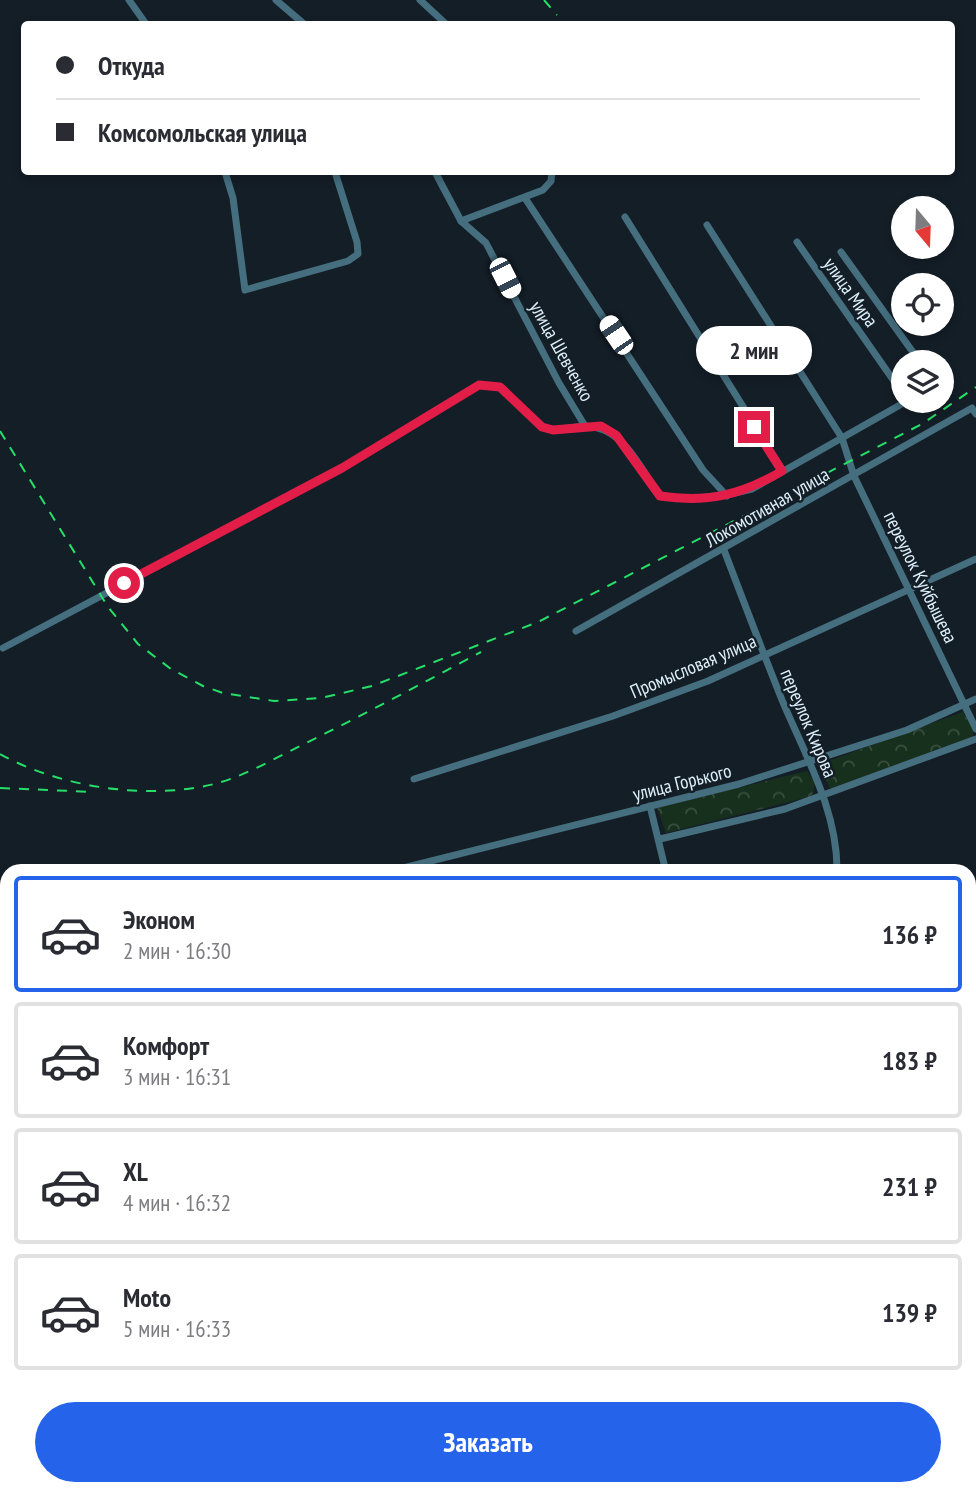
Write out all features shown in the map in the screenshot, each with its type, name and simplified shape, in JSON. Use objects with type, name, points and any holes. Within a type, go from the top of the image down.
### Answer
[{"type":"street","points":[[129,0],[144,21]]},
{"type":"street","points":[[276,0],[300,21]]},
{"type":"street","points":[[420,0],[443,21]]},
{"type":"street","points":[[226,175],[233,198],[245,290],[348,261],[358,254],[357,242],[336,175]]},
{"type":"street","name":"улица Шевченко","points":[[437,175],[461,221],[486,243],[585,426],[601,426],[616,435],[660,496],[682,499],[727,496]]},
{"type":"street","points":[[461,221],[525,198],[551,181],[552,175]]},
{"type":"street","points":[[525,198],[704,470],[727,496],[752,489],[891,410]]},
{"type":"street","points":[[625,217],[782,471]]},
{"type":"street","name":"переулок Куйбышева","points":[[707,225],[842,438],[854,475],[976,729]]},
{"type":"street","name":"улица Мира","points":[[797,242],[891,377]]},
{"type":"street","points":[[841,252],[911,350]]},
{"type":"street","points":[[3,648],[342,468],[479,385],[500,387],[542,427],[553,430],[585,426]]},
{"type":"street","name":"Локомотивная улица","points":[[576,631],[974,411]]},
{"type":"street","name":"переулок Кирова","points":[[724,550],[763,654],[823,795],[838,848],[837,864]]},
{"type":"street","name":"Промысловая улица","points":[[414,779],[613,716],[708,681],[976,559]]},
{"type":"street","name":"улица Горького","points":[[419,864],[809,763],[907,730],[976,699]]},
{"type":"street","points":[[660,839],[785,809],[976,739]]},
{"type":"street","points":[[650,806],[665,864]]},
{"type":"green space","points":[[963,712],[974,731],[972,737],[830,789],[820,764]]},
{"type":"green space","points":[[807,771],[815,783],[812,796],[666,833],[657,808]]},
{"type":"railway","points":[[544,0],[557,15]]},
{"type":"railway","points":[[0,431],[108,607],[138,644],[171,669],[203,686],[223,693],[274,701],[321,698],[372,686],[538,622],[922,424],[976,387]]},
{"type":"railway","points":[[0,754],[50,775],[107,788],[164,791],[218,783],[263,765],[481,652]]},
{"type":"railway","points":[[0,788],[94,792]]},
{"type":"route","points":[[124,583],[342,468],[479,385],[500,387],[542,427],[553,430],[601,426],[616,435],[660,496],[682,499],[727,496],[752,489],[782,471],[754,427]]}]
